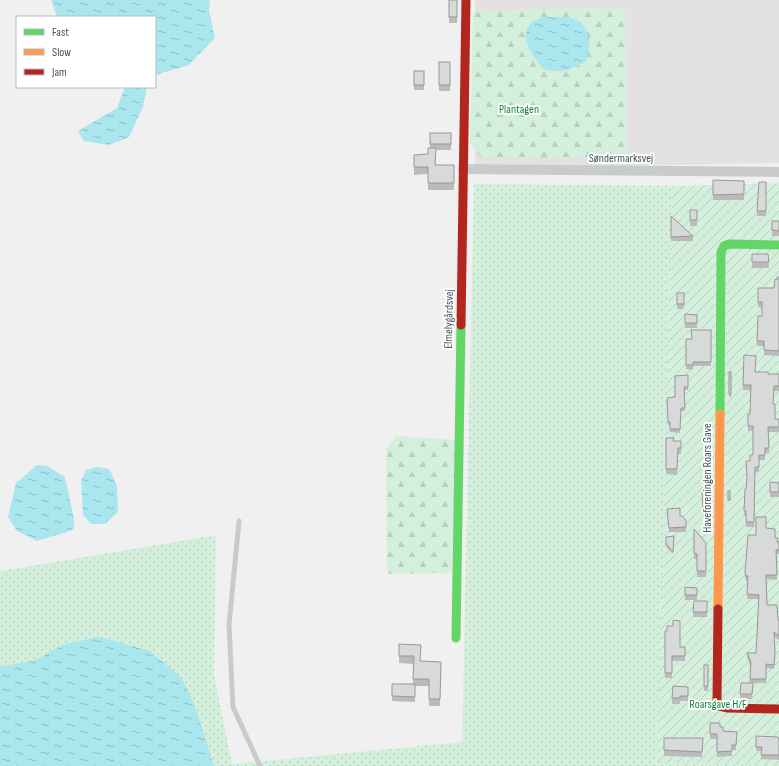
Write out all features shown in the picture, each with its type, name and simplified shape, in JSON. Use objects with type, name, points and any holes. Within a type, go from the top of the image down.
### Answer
[{"type":"street","name":"Elmelygårdsvej","points":[[456,638],[466,0]]},
{"type":"street","name":"Søndermarksvej","points":[[463,169],[779,172]]},
{"type":"street","name":"Haveforeningen Roars Gave","points":[[779,244],[729,244],[724,246],[721,252],[717,701],[719,706],[728,708],[779,709]]},
{"type":"lane","points":[[238,521],[229,625],[233,708],[260,766]]},
{"type":"shaded area","points":[[475,0],[779,0],[779,163],[475,169]]},
{"type":"green space","name":"Plantagen","points":[[625,8],[627,158],[481,157],[470,143],[473,11]],"holes":[[[527,43],[587,61],[567,70],[556,72],[550,71],[540,65]]]},
{"type":"green space","name":"Roarsgave H/F","points":[[779,183],[779,766],[657,762],[672,186]]},
{"type":"green space","points":[[474,184],[672,186],[659,751],[779,766],[208,766],[150,651],[115,641],[97,638],[62,645],[36,660],[0,667],[0,571],[216,535],[214,675],[232,764],[462,742]]},
{"type":"green space","points":[[396,436],[456,440],[452,573],[388,574],[386,449]]},
{"type":"water","points":[[51,0],[210,0],[209,11],[215,38],[189,65],[156,75],[156,16],[57,16]]},
{"type":"water","points":[[544,17],[568,17],[580,21],[587,31],[589,40],[587,61],[564,71],[547,70],[540,65],[528,46],[526,41],[526,32],[531,24]]},
{"type":"water","points":[[125,88],[147,88],[143,107],[129,137],[109,145],[84,141],[78,131],[117,108]]},
{"type":"water","points":[[37,465],[47,466],[65,477],[74,519],[74,529],[37,541],[17,531],[8,517],[16,483]]},
{"type":"water","points":[[97,467],[109,469],[117,486],[118,512],[105,524],[91,524],[83,515],[81,481],[86,470]]},
{"type":"water","points":[[97,637],[150,651],[182,678],[195,706],[214,766],[0,766],[0,667],[36,660],[62,645]]},
{"type":"building","points":[[449,0],[457,0],[457,17],[449,17]]},
{"type":"building","points":[[439,62],[450,62],[450,85],[439,85]]},
{"type":"building","points":[[414,71],[424,71],[424,85],[414,85]]},
{"type":"building","points":[[430,133],[451,133],[451,144],[430,144]]},
{"type":"building","points":[[428,148],[436,148],[435,165],[454,165],[454,183],[428,183],[428,167],[414,167],[414,155],[428,154]]},
{"type":"building","points":[[713,180],[744,181],[744,194],[713,195]]},
{"type":"building","points":[[759,182],[766,182],[766,211],[757,211]]},
{"type":"building","points":[[690,210],[697,210],[697,220],[690,220]]},
{"type":"building","points":[[671,216],[693,236],[671,237]]},
{"type":"building","points":[[772,221],[779,221],[779,231],[772,230]]},
{"type":"building","points":[[752,254],[768,254],[769,262],[752,262]]},
{"type":"building","points":[[777,277],[779,277],[779,351],[764,350],[764,341],[757,341],[758,316],[762,316],[762,302],[758,302],[758,288],[774,288],[775,279],[777,280]]},
{"type":"building","points":[[677,293],[684,293],[684,304],[677,304]]},
{"type":"building","points":[[685,314],[697,315],[697,323],[685,323]]},
{"type":"building","points":[[691,330],[711,330],[711,362],[693,362],[693,365],[686,365],[686,339],[692,339]]},
{"type":"building","points":[[744,355],[756,356],[755,372],[779,374],[779,386],[774,386],[773,404],[775,404],[775,419],[779,419],[779,427],[768,427],[769,448],[765,448],[765,455],[759,455],[759,467],[755,467],[754,522],[746,522],[746,511],[744,511],[747,478],[746,461],[750,461],[750,455],[753,455],[753,426],[748,426],[751,385],[743,385]]},
{"type":"building","points":[[729,372],[731,372],[731,394],[729,394]]},
{"type":"building","points":[[688,375],[688,387],[684,387],[685,408],[681,408],[680,429],[670,429],[670,422],[668,422],[667,398],[675,397],[675,376]]},
{"type":"building","points":[[666,438],[674,438],[673,441],[681,441],[681,448],[678,448],[677,469],[666,469]]},
{"type":"building","points":[[770,482],[779,483],[779,492],[770,492]]},
{"type":"building","points":[[702,489],[710,489],[710,513],[703,513]]},
{"type":"building","points":[[728,491],[730,491],[730,500],[728,500]]},
{"type":"building","points":[[680,508],[680,516],[686,520],[686,527],[669,528],[667,509]]},
{"type":"building","points":[[756,517],[766,517],[766,528],[775,529],[775,538],[778,538],[777,542],[779,542],[779,550],[776,550],[777,575],[766,575],[767,605],[777,605],[779,636],[774,632],[774,665],[766,664],[766,679],[750,679],[751,662],[747,653],[756,653],[759,595],[747,594],[748,576],[746,576],[745,573],[748,535],[756,535]]},
{"type":"building","points":[[694,529],[706,543],[706,571],[697,571],[697,554],[694,553]]},
{"type":"building","points":[[674,536],[673,552],[666,544],[666,537]]},
{"type":"building","points":[[685,587],[697,588],[697,595],[685,595]]},
{"type":"building","points":[[694,601],[707,601],[707,612],[693,612]]},
{"type":"building","points":[[673,620],[680,621],[680,647],[685,647],[685,656],[672,656],[672,673],[665,673],[665,631],[667,631],[667,626],[673,626]]},
{"type":"building","points":[[399,644],[421,645],[420,661],[441,662],[440,699],[429,699],[429,679],[413,679],[414,656],[399,656]]},
{"type":"building","points":[[704,665],[708,665],[708,686],[704,686]]},
{"type":"building","points":[[741,683],[753,683],[752,694],[740,694]]},
{"type":"building","points":[[392,684],[415,684],[415,697],[392,696]]},
{"type":"building","points":[[673,686],[688,687],[688,696],[672,698]]},
{"type":"building","points":[[710,723],[720,723],[720,727],[723,727],[723,731],[737,732],[736,745],[732,745],[732,751],[717,752],[717,734],[710,734]]},
{"type":"building","points":[[756,736],[778,737],[779,755],[761,755],[762,747],[756,747]]},
{"type":"building","points":[[664,738],[703,738],[702,752],[664,750]]},
{"type":"traffic: fast","points":[[720,414],[721,252],[724,246],[729,244],[779,245]]},
{"type":"traffic: fast","points":[[456,638],[461,325]]},
{"type":"traffic: slow","points":[[718,609],[720,414]]},
{"type":"traffic: jam","points":[[461,325],[466,0]]},
{"type":"traffic: jam","points":[[718,609],[717,701],[719,706],[728,708],[779,709]]}]
